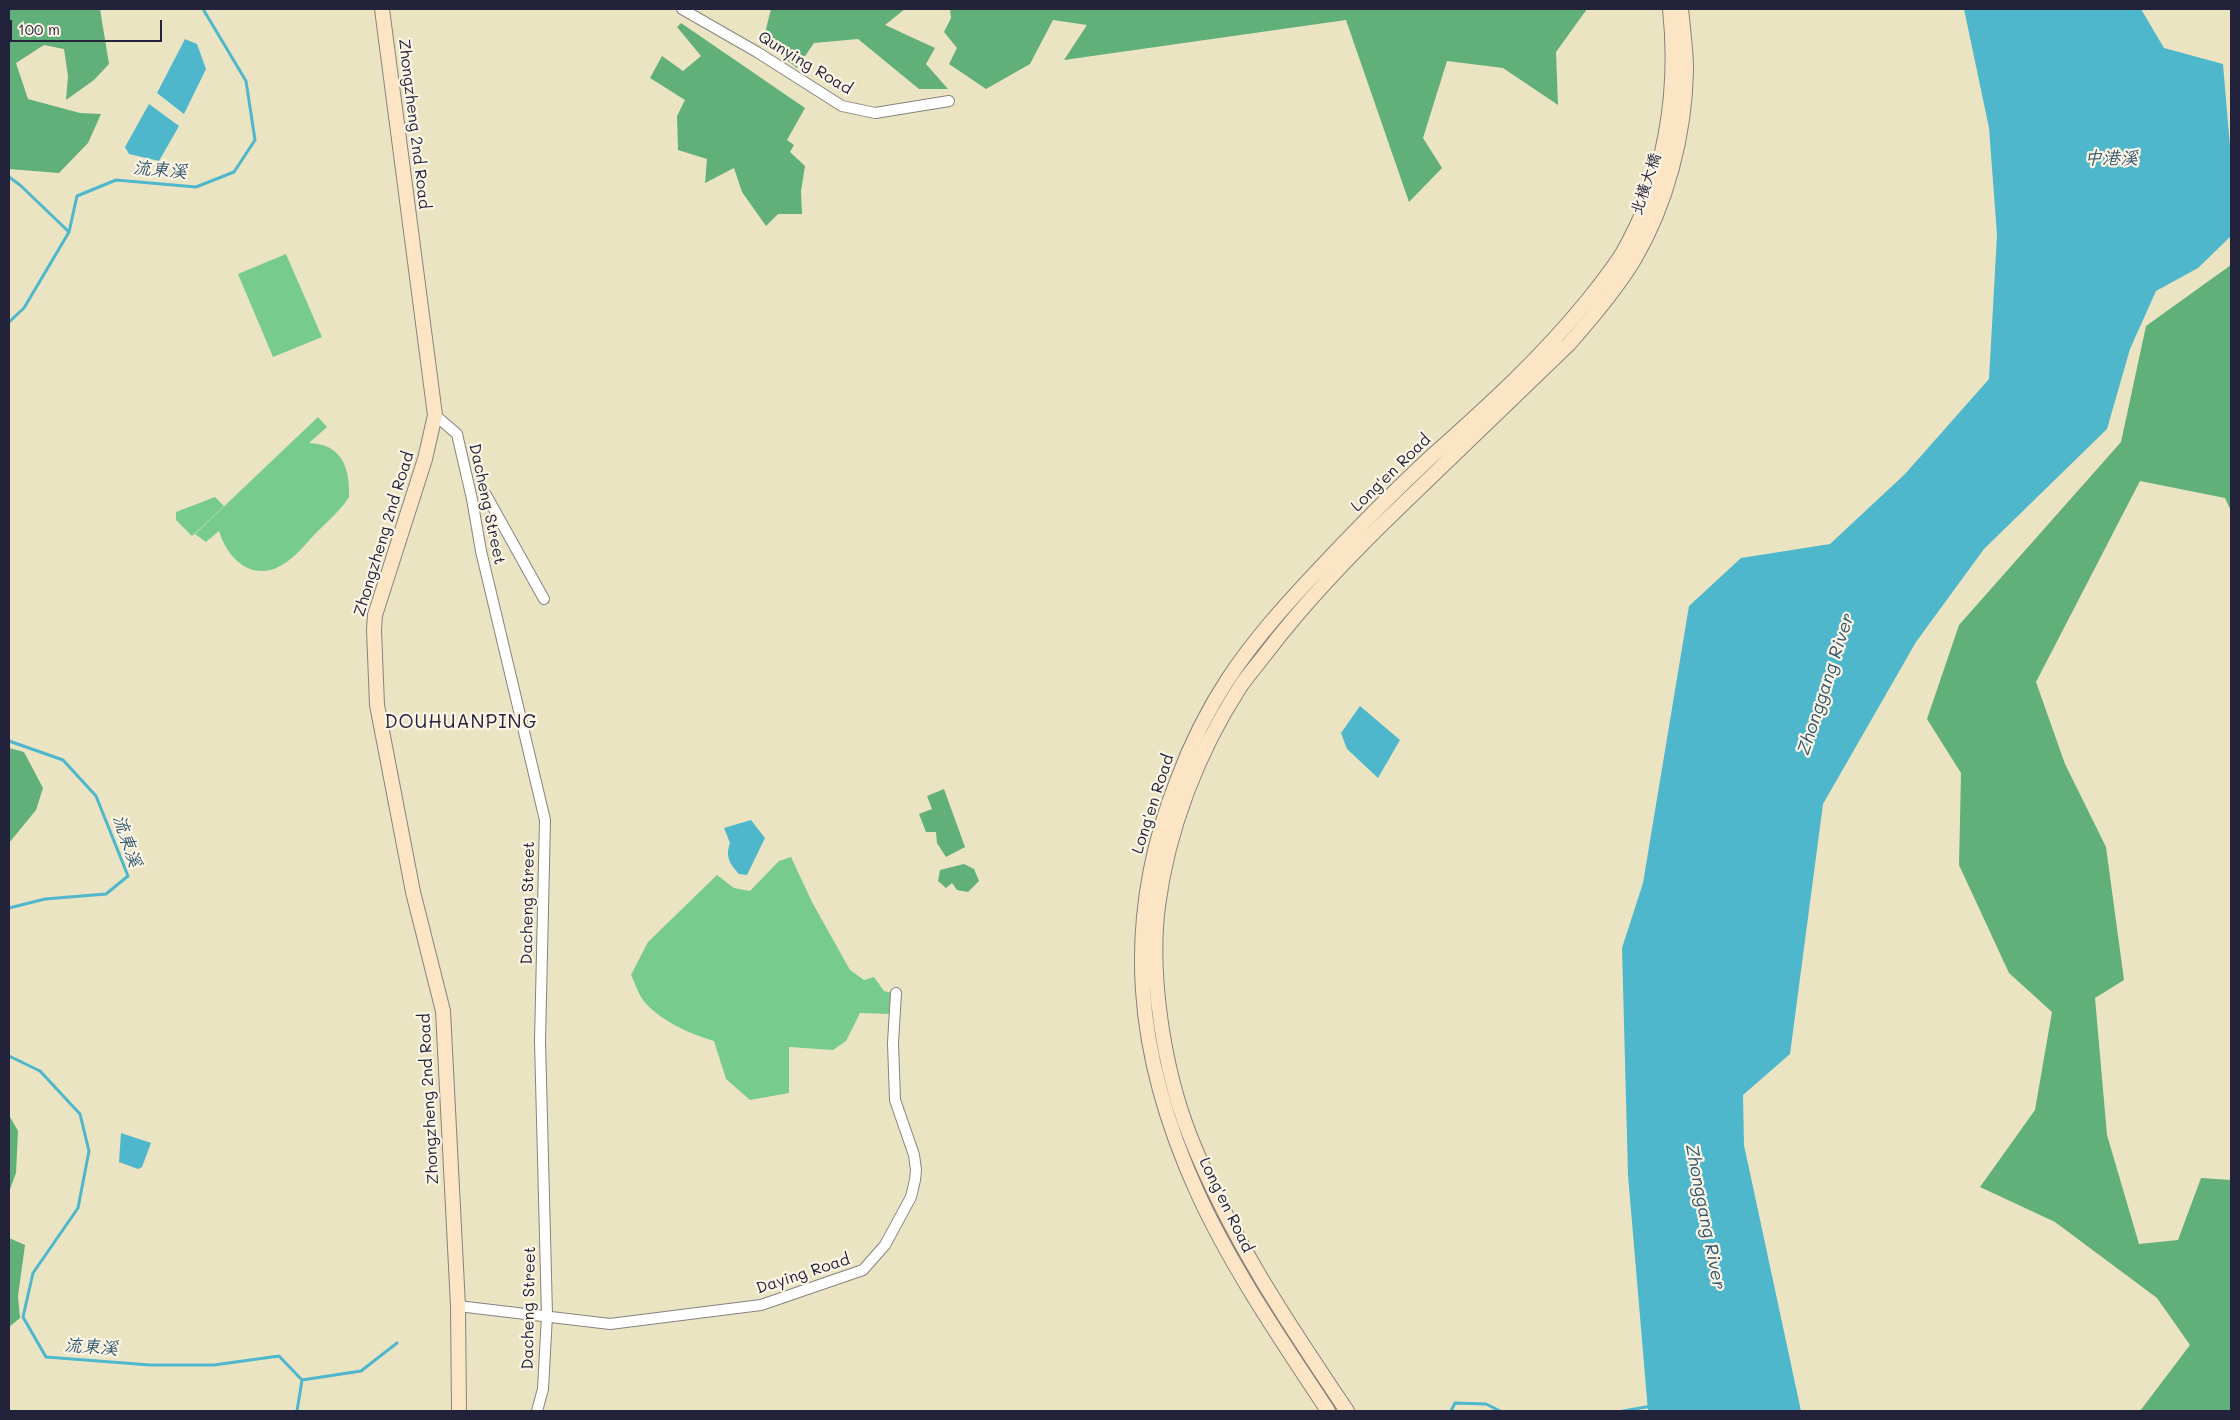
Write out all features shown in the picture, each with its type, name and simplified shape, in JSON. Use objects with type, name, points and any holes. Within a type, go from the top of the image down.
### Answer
[{"type":"main road","name":"Zhongzheng 2nd Road","points":[[382,9],[435,414],[425,459],[375,615],[378,705],[413,892],[443,1011],[458,1306],[459,1411]]},
{"type":"main road","name":"北橫大橋","points":[[1564,340],[1622,253],[1647,202],[1667,134],[1673,72],[1670,9]]},
{"type":"main road","name":"北橫大橋","points":[[1564,340],[1596,314],[1634,260],[1662,202],[1679,134],[1686,70],[1681,9]]},
{"type":"main road","name":"Long'en Road","points":[[1328,1411],[1277,1334],[1238,1269],[1195,1188],[1174,1137],[1156,1079],[1145,1021],[1141,964],[1144,906],[1155,844],[1190,747],[1227,680],[1276,615],[1412,474],[1508,387],[1564,340]]},
{"type":"main road","name":"Long'en Road","points":[[1347,1411],[1246,1255],[1213,1190],[1189,1133],[1170,1076],[1161,1019],[1156,964],[1158,907],[1170,846],[1184,800],[1204,754],[1240,687],[1287,626],[1354,552],[1564,340]]},
{"type":"street","name":"Qunying Road","points":[[682,9],[757,52],[842,106],[875,113],[950,101]]},
{"type":"street","name":"Dacheng Street","points":[[435,414],[456,434],[472,499],[483,560],[545,820],[540,1041],[547,1316],[543,1390],[537,1411]]},
{"type":"street","points":[[486,495],[544,599]]},
{"type":"street","name":"Daying Road","points":[[458,1306],[610,1324],[760,1305],[863,1270],[886,1246],[911,1197],[915,1180],[914,1155],[895,1100],[893,1043],[896,993]]},
{"type":"green space","points":[[9,9],[100,9],[109,64],[94,80],[66,100],[68,76],[64,49],[44,45],[16,63],[28,99],[80,113],[101,114],[88,143],[59,173],[9,169]]},
{"type":"green space","points":[[771,9],[905,9],[885,25],[935,48],[926,64],[948,89],[919,89],[858,39],[814,43],[797,68],[763,41]]},
{"type":"green space","points":[[950,9],[1587,9],[1556,52],[1558,105],[1503,68],[1447,61],[1423,138],[1442,168],[1409,202],[1346,20],[1064,60],[1087,25],[1053,20],[1030,64],[986,89],[949,64],[957,48],[944,32],[951,18]]},
{"type":"green space","points":[[681,23],[805,108],[787,140],[794,145],[790,152],[805,166],[801,191],[802,214],[778,214],[766,226],[742,192],[734,168],[705,183],[707,159],[678,150],[677,116],[685,100],[650,78],[662,56],[683,71],[701,56],[677,27]]},
{"type":"green space","points":[[286,254],[322,337],[273,357],[238,274]]},
{"type":"green space","points":[[2231,265],[2231,511],[2225,498],[2140,481],[2036,682],[2065,764],[2106,847],[2124,980],[2095,998],[2107,1135],[2139,1244],[2178,1240],[2201,1178],[2231,1180],[2231,1411],[2140,1411],[2190,1345],[2157,1298],[2055,1222],[1980,1187],[2035,1110],[2052,1012],[2009,973],[1959,865],[1961,773],[1927,719],[1959,625],[2121,442],[2146,326]]},
{"type":"green space","points":[[318,417],[327,427],[309,443],[320,444],[329,448],[342,459],[348,476],[349,497],[339,511],[297,554],[282,565],[271,570],[261,571],[242,565],[228,550],[219,531],[206,542],[195,534]]},
{"type":"green space","points":[[215,497],[224,506],[192,536],[176,520],[176,512]]},
{"type":"green space","points":[[9,748],[24,752],[43,788],[36,810],[9,843]]},
{"type":"green space","points":[[944,789],[965,847],[946,857],[937,843],[936,832],[926,832],[919,814],[932,809],[927,796]]},
{"type":"green space","points":[[791,857],[812,902],[850,970],[864,980],[874,977],[884,991],[892,993],[890,1014],[860,1013],[846,1041],[833,1050],[789,1047],[789,1093],[750,1100],[726,1079],[714,1041],[696,1035],[657,1014],[643,1000],[631,975],[648,942],[717,875],[734,888],[750,891],[779,861]]},
{"type":"green space","points":[[964,864],[974,869],[979,881],[968,892],[957,890],[952,883],[946,888],[938,881],[940,870]]},
{"type":"green space","points":[[9,1115],[18,1131],[16,1173],[9,1192]]},
{"type":"green space","points":[[9,1238],[25,1245],[18,1296],[20,1318],[9,1327]]},
{"type":"water","name":"中港溪","points":[[1964,9],[2141,9],[2164,48],[2223,64],[2231,158],[2231,236],[2198,268],[2156,291],[2130,349],[2107,429],[1984,549],[1916,642],[1823,804],[1790,1054],[1743,1095],[1744,1145],[1801,1411],[1648,1411],[1628,1175],[1622,948],[1643,883],[1689,606],[1741,558],[1830,544],[1905,474],[1989,379],[1997,235],[1989,128]]},
{"type":"water","points":[[185,39],[197,44],[206,69],[184,114],[157,93]]},
{"type":"water","points":[[149,104],[179,126],[159,161],[129,154],[125,147]]},
{"type":"water","points":[[1360,706],[1400,740],[1378,778],[1347,749],[1341,733]]},
{"type":"water","points":[[751,820],[765,838],[747,875],[739,874],[729,860],[730,843],[724,828]]},
{"type":"water","points":[[121,1133],[151,1143],[142,1167],[138,1169],[119,1162]]},
{"type":"waterway","name":"流東溪","points":[[9,322],[24,308],[69,232],[77,196],[116,180],[196,187],[234,172],[255,140],[246,81],[203,9]]},
{"type":"waterway","points":[[9,177],[20,185],[69,232]]},
{"type":"waterway","name":"流東溪","points":[[9,741],[63,760],[96,796],[128,876],[106,894],[45,899],[9,908]]},
{"type":"waterway","name":"流東溪","points":[[9,1056],[40,1071],[80,1114],[89,1151],[78,1208],[33,1273],[23,1317],[46,1357],[150,1365],[214,1365],[279,1356],[302,1380],[297,1411]]},
{"type":"waterway","points":[[302,1380],[361,1371],[397,1343]]},
{"type":"waterway","points":[[1451,1411],[1455,1403],[1486,1404],[1500,1411]]},
{"type":"waterway","points":[[1623,1411],[1652,1406]]},
{"type":"district","name":"DOUHUANPING","points":[[461,722]]},
{"type":"water label","name":"Zhonggang River","points":[[1826,684]]},
{"type":"water label","name":"Zhonggang River","points":[[1705,1217]]}]
